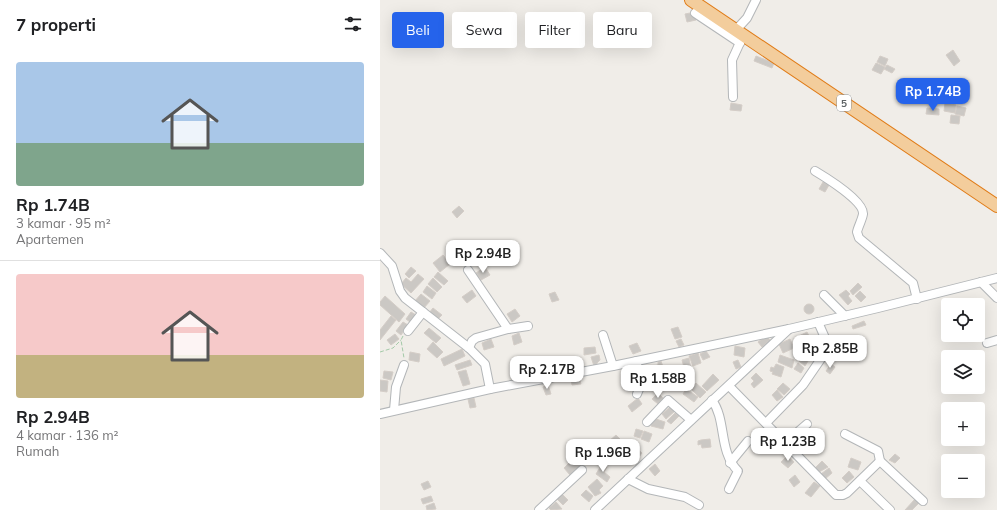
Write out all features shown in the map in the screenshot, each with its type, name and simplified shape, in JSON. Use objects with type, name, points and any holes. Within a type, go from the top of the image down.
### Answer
[{"type":"highway","name":"5","points":[[690,0],[739,37],[997,206]]},
{"type":"street","points":[[733,97],[732,60],[739,37],[756,0]]},
{"type":"street","points":[[695,13],[739,37]]},
{"type":"street","points":[[814,171],[845,190],[861,208],[863,214],[857,232],[859,238],[913,283],[917,298]]},
{"type":"street","points":[[380,252],[392,266],[402,295],[469,348],[486,366],[490,389]]},
{"type":"street","points":[[468,270],[508,329]]},
{"type":"street","points":[[380,414],[490,389],[613,366],[789,329],[997,278]]},
{"type":"street","points":[[981,282],[997,298]]},
{"type":"street","points":[[824,295],[845,316]]},
{"type":"street","points":[[408,331],[423,312]]},
{"type":"street","points":[[766,423],[804,385],[820,358],[828,350],[829,348],[818,322]]},
{"type":"street","points":[[469,348],[472,341],[476,338],[508,329],[528,326]]},
{"type":"street","points":[[595,510],[789,329]]},
{"type":"street","points":[[603,335],[613,366]]},
{"type":"street","points":[[987,343],[997,340]]},
{"type":"street","points":[[636,361],[642,382],[637,394]]},
{"type":"street","points":[[394,410],[396,387],[404,365]]},
{"type":"street","points":[[729,386],[836,494],[843,495],[847,493],[880,460]]},
{"type":"street","points":[[647,422],[668,400],[691,420]]},
{"type":"street","points":[[712,400],[719,411],[723,441],[730,463],[738,472],[729,489]]},
{"type":"street","points":[[785,443],[807,424]]},
{"type":"street","points":[[845,434],[878,451],[880,460],[923,501]]},
{"type":"street","points":[[730,463],[748,441]]},
{"type":"street","points":[[539,510],[582,470]]},
{"type":"street","points":[[628,479],[648,489],[685,497],[699,504]]},
{"type":"street","points":[[860,481],[890,510]]},
{"type":"path","points":[[380,352],[393,348],[408,331]]},
{"type":"path","points":[[401,340],[404,365]]},
{"type":"building","points":[[695,12],[696,20],[687,22],[685,14]]},
{"type":"building","points":[[953,50],[960,61],[954,66],[946,55]]},
{"type":"building","points":[[756,56],[774,63],[772,68],[754,61]]},
{"type":"building","points":[[880,56],[888,59],[885,66],[877,62]]},
{"type":"building","points":[[876,63],[885,67],[881,74],[872,70]]},
{"type":"building","points":[[887,65],[895,69],[892,73],[884,69]]},
{"type":"building","points":[[731,103],[742,105],[741,111],[730,110]]},
{"type":"building","points":[[945,103],[956,105],[955,113],[944,111]]},
{"type":"building","points":[[957,106],[966,108],[964,116],[955,114]]},
{"type":"building","points":[[927,108],[939,109],[939,115],[926,114]]},
{"type":"building","points":[[951,115],[960,116],[959,124],[950,123]]},
{"type":"building","points":[[823,182],[829,185],[825,192],[819,189]]},
{"type":"building","points":[[459,206],[464,211],[457,218],[452,212]]},
{"type":"building","points":[[443,255],[450,264],[440,272],[433,263]]},
{"type":"building","points":[[411,267],[416,271],[409,278],[405,274]]},
{"type":"building","points":[[485,267],[490,275],[481,280],[476,273]]},
{"type":"building","points":[[438,272],[448,281],[444,285],[434,277]]},
{"type":"building","points":[[418,274],[424,279],[411,293],[401,284],[406,278],[411,282]]},
{"type":"building","points":[[433,278],[442,287],[437,292],[428,284]]},
{"type":"building","points":[[858,283],[862,287],[853,295],[850,291]]},
{"type":"building","points":[[427,286],[436,293],[432,299],[423,292]]},
{"type":"building","points":[[472,290],[476,296],[467,303],[462,297]]},
{"type":"building","points":[[846,290],[850,294],[848,296],[852,301],[848,305],[839,295]]},
{"type":"building","points":[[860,291],[866,297],[861,302],[855,296]]},
{"type":"building","points":[[555,292],[559,300],[552,302],[549,294]]},
{"type":"building","points":[[421,294],[430,301],[423,309],[414,302]]},
{"type":"building","points":[[385,296],[405,314],[399,322],[380,305],[380,302]]},
{"type":"building","points":[[809,304],[814,309],[809,314],[804,309]]},
{"type":"building","points":[[433,308],[442,315],[437,320],[429,313]]},
{"type":"building","points":[[515,309],[520,316],[512,322],[507,314]]},
{"type":"building","points":[[411,312],[416,315],[410,322],[406,319]]},
{"type":"building","points":[[391,316],[396,320],[380,340],[380,330]]},
{"type":"building","points":[[864,321],[866,325],[853,329],[852,326]]},
{"type":"building","points":[[403,322],[408,325],[401,335],[396,331]]},
{"type":"building","points":[[678,327],[682,337],[675,339],[671,329]]},
{"type":"building","points":[[429,328],[441,338],[436,343],[424,333]]},
{"type":"building","points":[[807,332],[814,346],[802,352],[795,338]]},
{"type":"building","points":[[519,333],[522,342],[514,345],[512,336]]},
{"type":"building","points":[[395,334],[399,339],[391,345],[387,340]]},
{"type":"building","points":[[766,336],[770,340],[762,347],[758,342]]},
{"type":"building","points":[[491,339],[494,347],[484,350],[482,343]]},
{"type":"building","points":[[681,339],[684,345],[679,347],[676,341]]},
{"type":"building","points":[[790,339],[794,348],[783,353],[779,344]]},
{"type":"building","points":[[433,342],[443,352],[437,358],[427,349]]},
{"type":"building","points":[[637,343],[641,351],[633,354],[629,346]]},
{"type":"building","points":[[735,346],[745,348],[744,357],[734,355]]},
{"type":"building","points":[[595,347],[596,353],[584,355],[584,348]]},
{"type":"building","points":[[462,349],[465,356],[444,366],[441,359]]},
{"type":"building","points":[[706,351],[710,357],[703,360],[700,354]]},
{"type":"building","points":[[410,352],[420,354],[419,362],[409,360]]},
{"type":"building","points":[[698,353],[701,363],[693,366],[689,356]]},
{"type":"building","points":[[599,355],[600,360],[597,365],[594,366],[591,357]]},
{"type":"building","points":[[780,355],[794,360],[792,368],[778,362]]},
{"type":"building","points":[[803,357],[808,361],[805,366],[799,361]]},
{"type":"building","points":[[689,358],[691,370],[685,371],[682,360]]},
{"type":"building","points":[[470,360],[472,365],[457,370],[455,365]]},
{"type":"building","points":[[738,360],[741,367],[736,369],[733,362]]},
{"type":"building","points":[[661,361],[665,373],[653,377],[650,367],[658,365],[658,362]]},
{"type":"building","points":[[798,363],[804,368],[801,373],[794,369]]},
{"type":"building","points":[[776,364],[784,367],[781,377],[772,374],[773,372],[770,371],[771,367],[774,368]]},
{"type":"building","points":[[831,364],[835,367],[830,374],[826,371]]},
{"type":"building","points":[[546,365],[556,365],[556,371],[546,371]]},
{"type":"building","points":[[624,368],[633,368],[633,379],[624,379]]},
{"type":"building","points":[[466,370],[470,384],[463,386],[458,372]]},
{"type":"building","points":[[384,371],[393,372],[391,380],[383,378]]},
{"type":"building","points":[[692,371],[694,378],[683,380],[682,374]]},
{"type":"building","points":[[756,373],[763,380],[754,388],[751,384],[754,381],[751,378]]},
{"type":"building","points":[[713,374],[719,380],[707,391],[702,386]]},
{"type":"building","points":[[579,377],[581,384],[572,385],[571,378]]},
{"type":"building","points":[[380,380],[388,381],[387,392],[380,391]]},
{"type":"building","points":[[696,383],[706,392],[700,398],[691,389]]},
{"type":"building","points":[[783,383],[790,389],[784,395],[777,389]]},
{"type":"building","points":[[548,385],[551,394],[546,395],[543,387]]},
{"type":"building","points":[[686,389],[698,397],[694,402],[683,394]]},
{"type":"building","points":[[777,390],[783,397],[777,401],[772,395]]},
{"type":"building","points":[[658,393],[663,398],[658,404],[652,399]]},
{"type":"building","points":[[474,398],[476,407],[470,408],[468,399]]},
{"type":"building","points":[[638,398],[642,404],[632,412],[628,406]]},
{"type":"building","points":[[670,407],[675,411],[666,419],[662,414]]},
{"type":"building","points":[[675,413],[679,416],[671,424],[667,421]]},
{"type":"building","points":[[653,418],[665,422],[663,429],[651,426]]},
{"type":"building","points":[[636,429],[643,431],[640,438],[634,436]]},
{"type":"building","points":[[644,431],[652,434],[649,442],[641,439]]},
{"type":"building","points":[[616,435],[620,439],[612,446],[608,442]]},
{"type":"building","points":[[710,439],[711,447],[702,448],[701,444],[698,445],[698,441]]},
{"type":"building","points":[[777,443],[782,448],[776,454],[771,449]]},
{"type":"building","points":[[632,445],[642,453],[638,458],[628,451]]},
{"type":"building","points":[[895,454],[900,458],[895,463],[889,460]]},
{"type":"building","points":[[787,456],[794,462],[788,468],[781,462]]},
{"type":"building","points":[[574,458],[581,465],[570,475],[564,468]]},
{"type":"building","points":[[851,458],[861,462],[858,470],[848,467]]},
{"type":"building","points":[[822,461],[828,467],[819,472],[815,468]]},
{"type":"building","points":[[602,464],[607,467],[604,472],[610,477],[607,482],[596,474]]},
{"type":"building","points":[[655,464],[660,471],[655,476],[649,469]]},
{"type":"building","points":[[829,468],[832,473],[825,479],[821,474]]},
{"type":"building","points":[[849,471],[854,477],[847,483],[842,478]]},
{"type":"building","points":[[795,475],[800,482],[794,487],[789,480]]},
{"type":"building","points":[[597,479],[603,486],[599,490],[601,493],[595,496],[588,487]]},
{"type":"building","points":[[428,481],[431,487],[424,490],[421,484]]},
{"type":"building","points":[[814,482],[820,486],[811,497],[805,493]]},
{"type":"building","points":[[586,490],[593,496],[589,502],[581,495]]},
{"type":"building","points":[[561,493],[568,500],[563,505],[556,498]]},
{"type":"building","points":[[431,496],[433,501],[423,504],[421,499]]},
{"type":"building","points":[[915,499],[919,503],[912,510],[905,510]]},
{"type":"building","points":[[556,502],[562,509],[551,510],[549,508]]},
{"type":"building","points":[[434,503],[436,509],[427,510],[426,506]]}]
